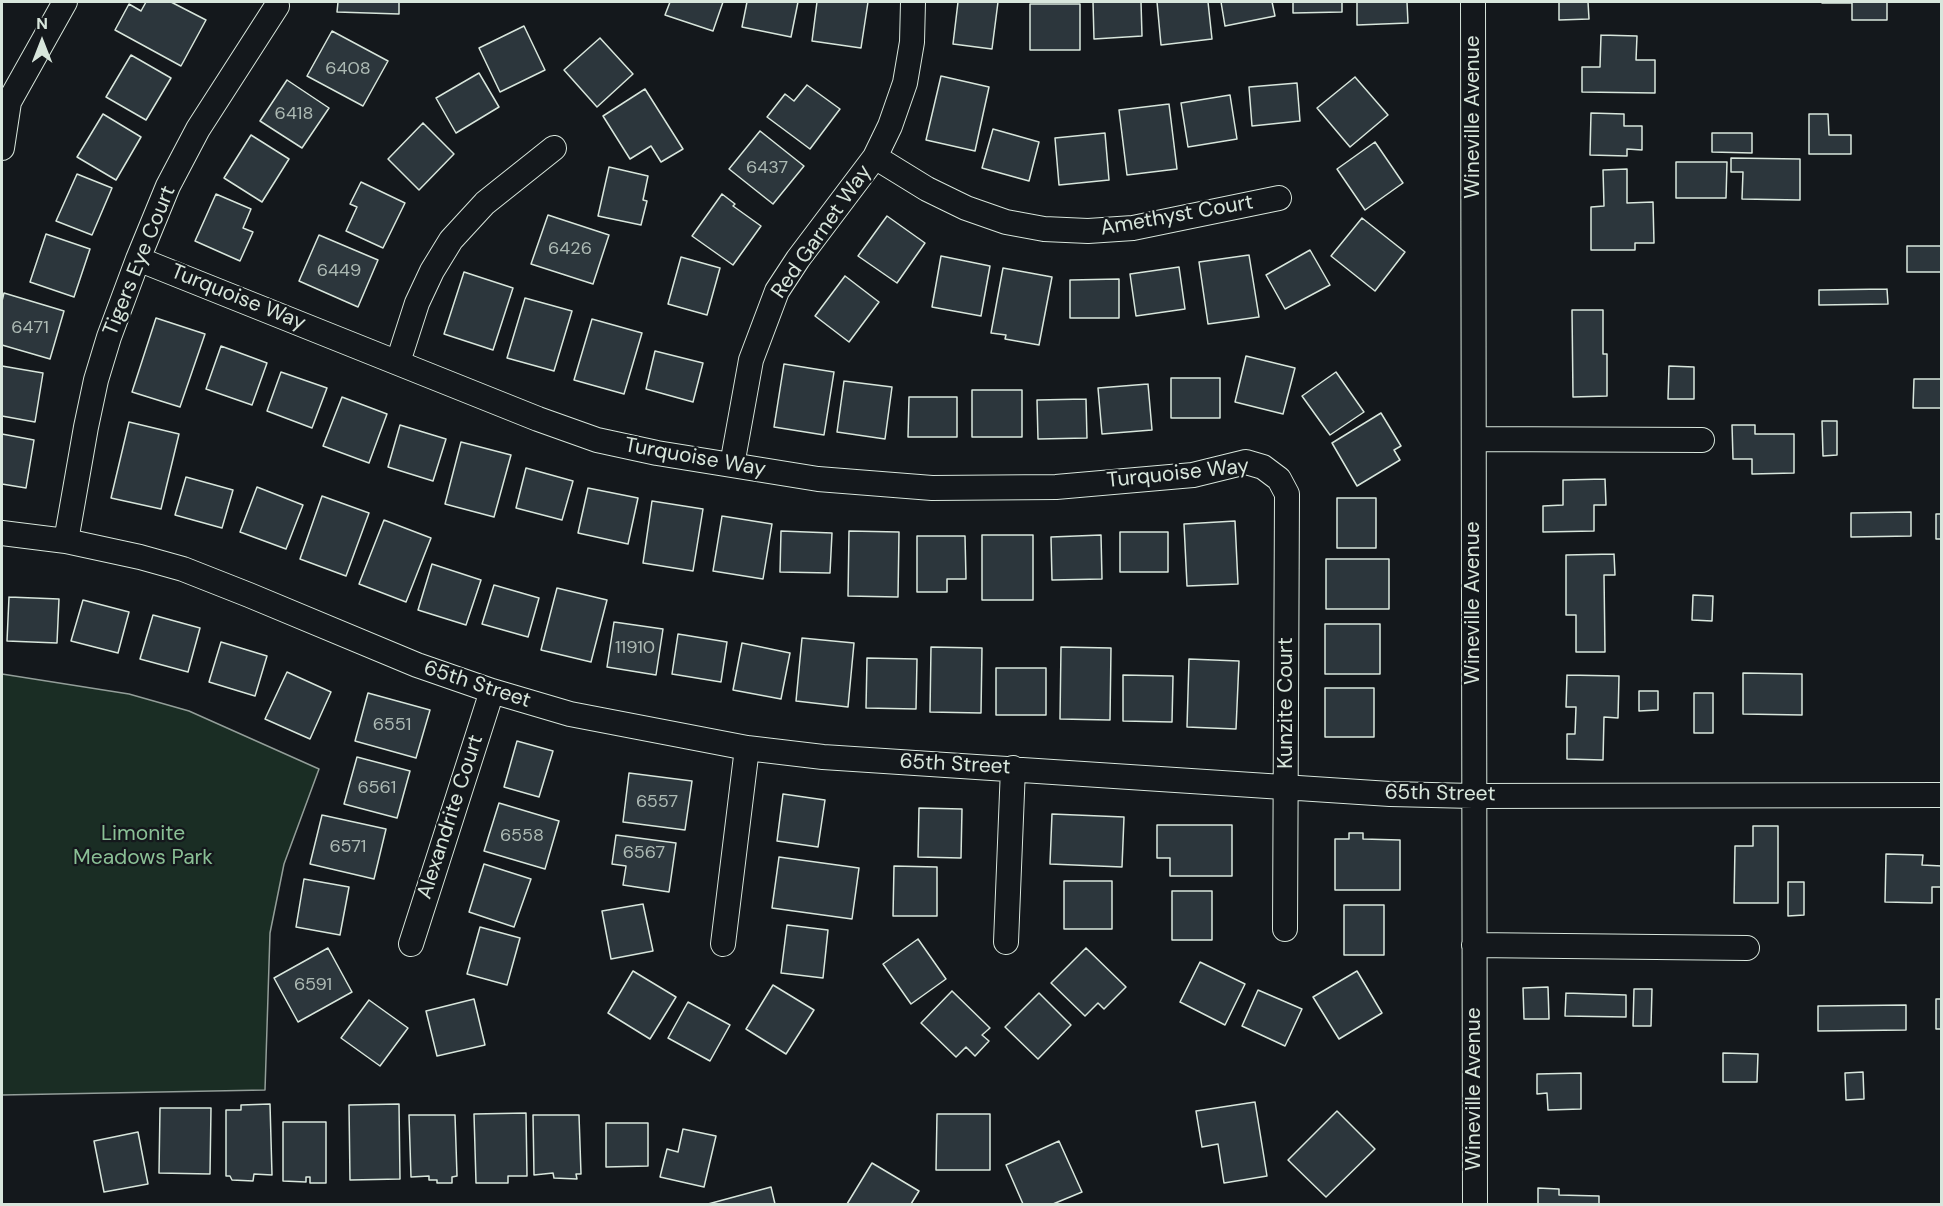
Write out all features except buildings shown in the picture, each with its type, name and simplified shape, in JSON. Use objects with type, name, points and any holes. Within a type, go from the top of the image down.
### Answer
[{"type":"street","points":[[2,148],[5,106],[65,2]]},
{"type":"street","name":"Red Garnet Way","points":[[732,465],[751,360],[777,291],[798,259],[875,157],[890,126],[905,83],[912,42],[913,2]]},
{"type":"street","name":"Wineville Avenue","points":[[1473,2],[1475,1204]]},
{"type":"street","name":"Tigers Eye Court","points":[[66,541],[96,380],[109,337],[138,259],[168,186],[198,129],[278,6]]},
{"type":"street","points":[[398,362],[417,303],[432,271],[451,240],[485,203],[554,148]]},
{"type":"street","name":"Amethyst Court","points":[[875,157],[927,189],[966,208],[1006,222],[1044,229],[1088,231],[1133,228],[1279,198]]},
{"type":"street","name":"Turquoise Way","points":[[138,259],[538,419],[597,440],[818,479],[932,488],[1056,487],[1193,475],[1246,462],[1263,467],[1279,479]]},
{"type":"street","points":[[1474,439],[1702,440]]},
{"type":"street","name":"Kunzite Court","points":[[1279,479],[1287,494],[1286,929]]},
{"type":"street","name":"65th Street","points":[[2,533],[66,541],[183,569],[417,665],[492,691],[570,714],[747,748],[823,757],[1390,794],[1473,796],[1941,795]]},
{"type":"street","name":"Alexandrite Court","points":[[411,944],[492,691]]},
{"type":"street","points":[[723,944],[747,748]]},
{"type":"street","points":[[1006,942],[1013,768]]},
{"type":"street","points":[[1474,945],[1747,948]]},
{"type":"green space","name":"Limonite Meadows Park","points":[[2,674],[129,694],[189,711],[319,769],[284,864],[270,933],[265,1090],[2,1095]]}]
